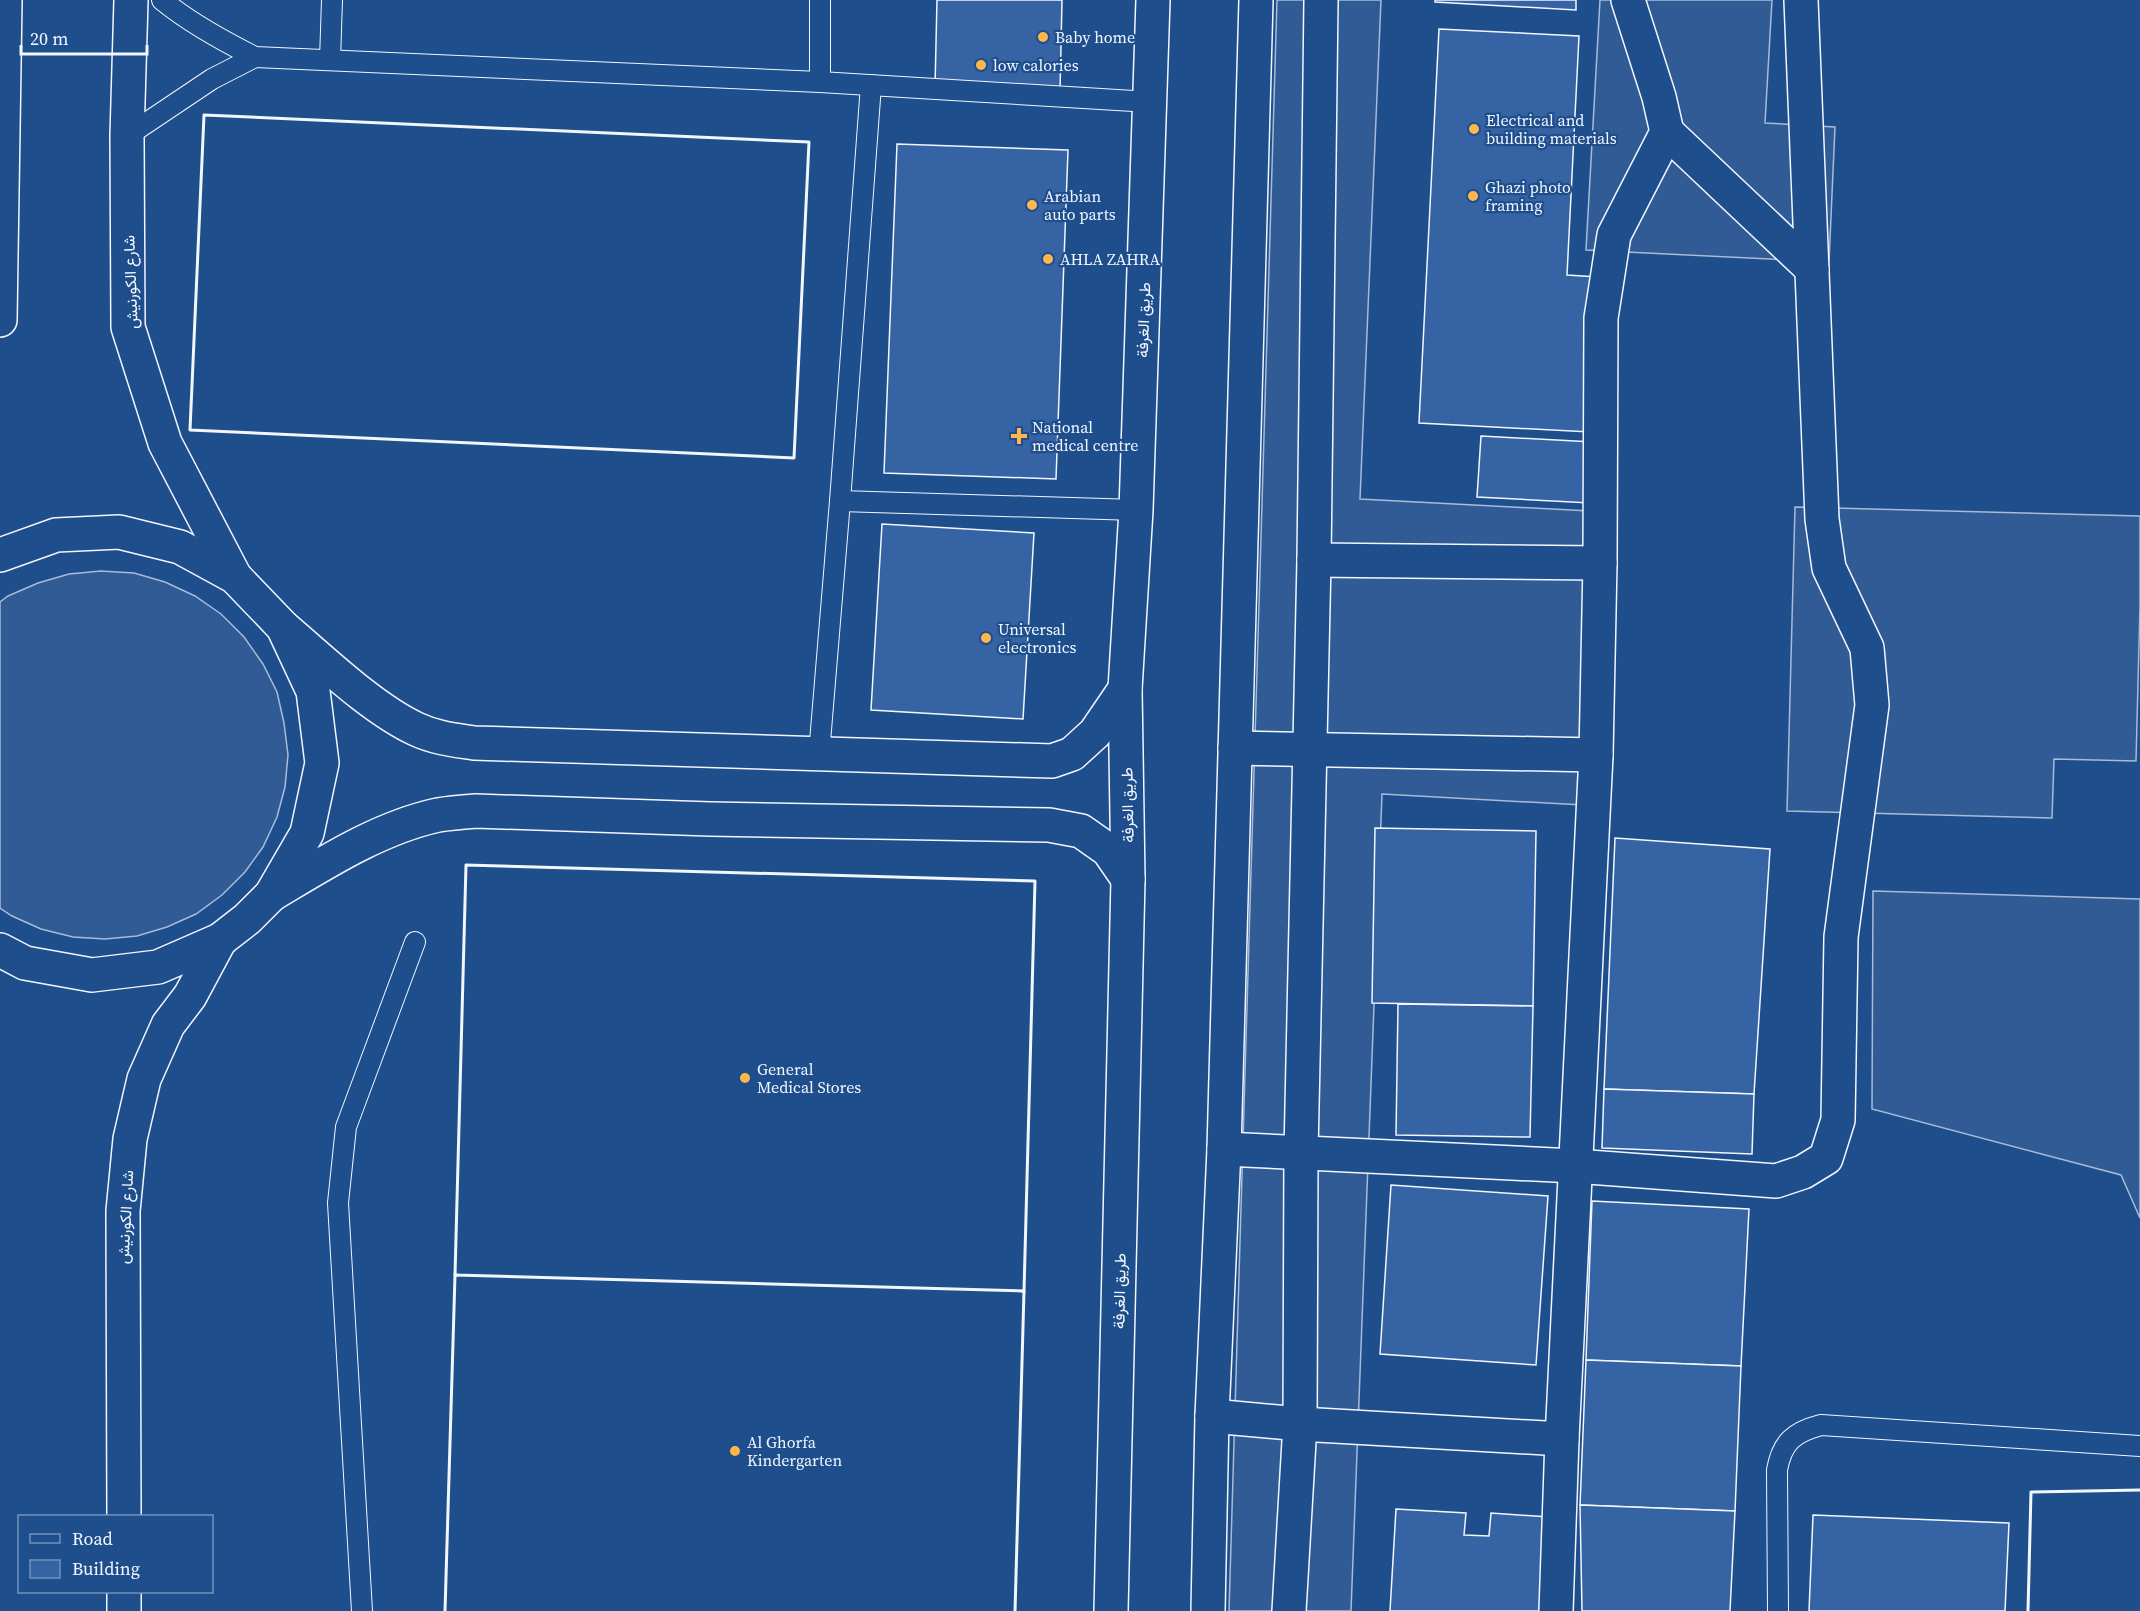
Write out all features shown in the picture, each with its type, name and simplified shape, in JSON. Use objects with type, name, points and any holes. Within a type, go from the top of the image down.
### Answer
[{"type":"main road","points":[[0,320],[5,0]]},
{"type":"main road","name":"شارع الكورنيش","points":[[131,0],[127,136],[128,327],[165,443],[235,577]]},
{"type":"main road","name":"طريق الغرفة","points":[[1111,1611],[1128,879],[1125,688],[1136,510],[1153,0]]},
{"type":"main road","points":[[1208,1611],[1212,1416],[1224,1149],[1256,0]]},
{"type":"main road","points":[[1289,1611],[1300,1424],[1301,1152],[1314,560],[1322,0]]},
{"type":"main road","points":[[1628,0],[1659,97],[1667,132],[1812,269]]},
{"type":"main road","points":[[1224,1149],[1575,1166],[1776,1181],[1803,1172],[1826,1158],[1838,1120],[1841,937],[1872,705],[1867,648],[1829,568],[1822,519],[1801,0]]},
{"type":"main road","points":[[1556,1611],[1562,1439],[1596,755],[1600,563],[1600,318],[1614,235],[1667,132]]},
{"type":"main road","points":[[0,555],[57,535],[119,532],[180,546],[235,577],[283,627],[375,703],[415,728],[441,738],[474,743],[1052,761],[1072,754],[1095,733],[1125,688]]},
{"type":"main road","points":[[1314,560],[1600,563]]},
{"type":"main road","points":[[0,950],[25,963],[92,975],[158,967],[220,940],[247,919],[271,895],[307,833],[322,763],[313,692],[283,627]]},
{"type":"main road","points":[[1235,748],[1596,755]]},
{"type":"main road","points":[[271,895],[364,841],[433,816],[476,811],[710,819],[1049,825],[1081,831],[1108,850],[1128,879]]},
{"type":"main road","name":"شارع الكورنيش","points":[[124,1515],[123,1211],[130,1139],[144,1079],[168,1025],[190,996],[220,940]]},
{"type":"main road","points":[[1212,1416],[1300,1424],[1562,1439]]},
{"type":"main road","points":[[124,1593],[124,1611]]},
{"type":"lane","points":[[162,0],[176,12],[255,57],[820,82],[1150,102]]},
{"type":"lane","points":[[330,60],[333,0]]},
{"type":"lane","points":[[820,0],[820,82]]},
{"type":"lane","points":[[127,136],[212,79],[255,57]]},
{"type":"lane","points":[[819,754],[871,85]]},
{"type":"lane","points":[[840,501],[1136,510]]},
{"type":"lane","points":[[362,1611],[338,1203],[346,1127],[415,942]]},
{"type":"lane","points":[[1778,1611],[1777,1470],[1780,1453],[1790,1439],[1804,1429],[1821,1425],[2140,1446]]},
{"type":"shaded area","points":[[1277,0],[1381,0],[1360,499],[1590,511],[1583,805],[1382,794],[1351,1611],[1229,1611]]},
{"type":"shaded area","points":[[1600,0],[1772,0],[1765,123],[1835,127],[1829,262],[1586,250]]},
{"type":"shaded area","points":[[1795,507],[2140,516],[2136,761],[2054,759],[2052,818],[1787,811]]},
{"type":"shaded area","points":[[101,571],[134,573],[165,582],[195,596],[221,614],[244,637],[263,664],[277,692],[288,755],[285,787],[277,817],[263,847],[245,872],[222,895],[196,914],[167,927],[137,936],[105,939],[73,937],[41,929],[0,908],[0,602],[38,583],[69,574]]},
{"type":"shaded area","points":[[1873,891],[2140,899],[2140,1218],[2121,1175],[1872,1109]]},
{"type":"building","points":[[937,0],[1062,0],[1060,91],[935,87]]},
{"type":"building","points":[[1435,0],[1576,0],[1576,10],[1435,2]]},
{"type":"building","points":[[1439,29],[1579,36],[1567,275],[1598,277],[1590,432],[1419,423]]},
{"type":"building","points":[[897,144],[1068,150],[1056,479],[884,473]]},
{"type":"building","points":[[1481,436],[1593,442],[1590,503],[1477,497]]},
{"type":"building","points":[[882,524],[1034,533],[1023,719],[871,710]]},
{"type":"building","points":[[1375,828],[1536,831],[1533,1006],[1372,1003]]},
{"type":"building","points":[[1615,838],[1770,849],[1754,1094],[1604,1089]]},
{"type":"building","points":[[1398,1004],[1533,1006],[1530,1137],[1396,1135]]},
{"type":"building","points":[[1604,1089],[1754,1094],[1752,1154],[1602,1148]]},
{"type":"building","points":[[1391,1185],[1548,1196],[1536,1365],[1380,1354]]},
{"type":"building","points":[[1592,1201],[1749,1209],[1741,1366],[1586,1360]]},
{"type":"building","points":[[1586,1360],[1741,1366],[1735,1511],[1580,1505]]},
{"type":"building","points":[[1580,1505],[1735,1511],[1730,1611],[1582,1611]]},
{"type":"building","points":[[1396,1509],[1466,1513],[1464,1535],[1489,1536],[1491,1513],[1549,1517],[1543,1611],[1390,1611]]},
{"type":"building","points":[[1813,1515],[2009,1523],[2005,1611],[1809,1611]]},
{"type":"wall","points":[[204,115],[809,142],[794,458],[190,430],[204,115]]},
{"type":"wall","points":[[466,865],[1035,881],[1024,1291],[455,1275],[466,865]]},
{"type":"wall","points":[[445,1611],[455,1275],[458,1275]]},
{"type":"wall","points":[[1015,1611],[1024,1291],[1022,1291]]},
{"type":"wall","points":[[2028,1611],[2031,1492],[2140,1490]]},
{"type":"place","name":"Baby home","points":[[1043,37]]},
{"type":"place","name":"low calories","points":[[981,65]]},
{"type":"place","name":"Electrical and building materials","points":[[1474,129]]},
{"type":"place","name":"Ghazi photo framing","points":[[1473,196]]},
{"type":"place","name":"Arabian auto parts","points":[[1032,205]]},
{"type":"place","name":"AHLA ZAHRA","points":[[1048,259]]},
{"type":"place","name":"National medical centre","points":[[1019,436]]},
{"type":"place","name":"Universal electronics","points":[[986,638]]},
{"type":"place","name":"General Medical Stores","points":[[745,1078]]},
{"type":"place","name":"Al Ghorfa Kindergarten","points":[[735,1451]]}]
